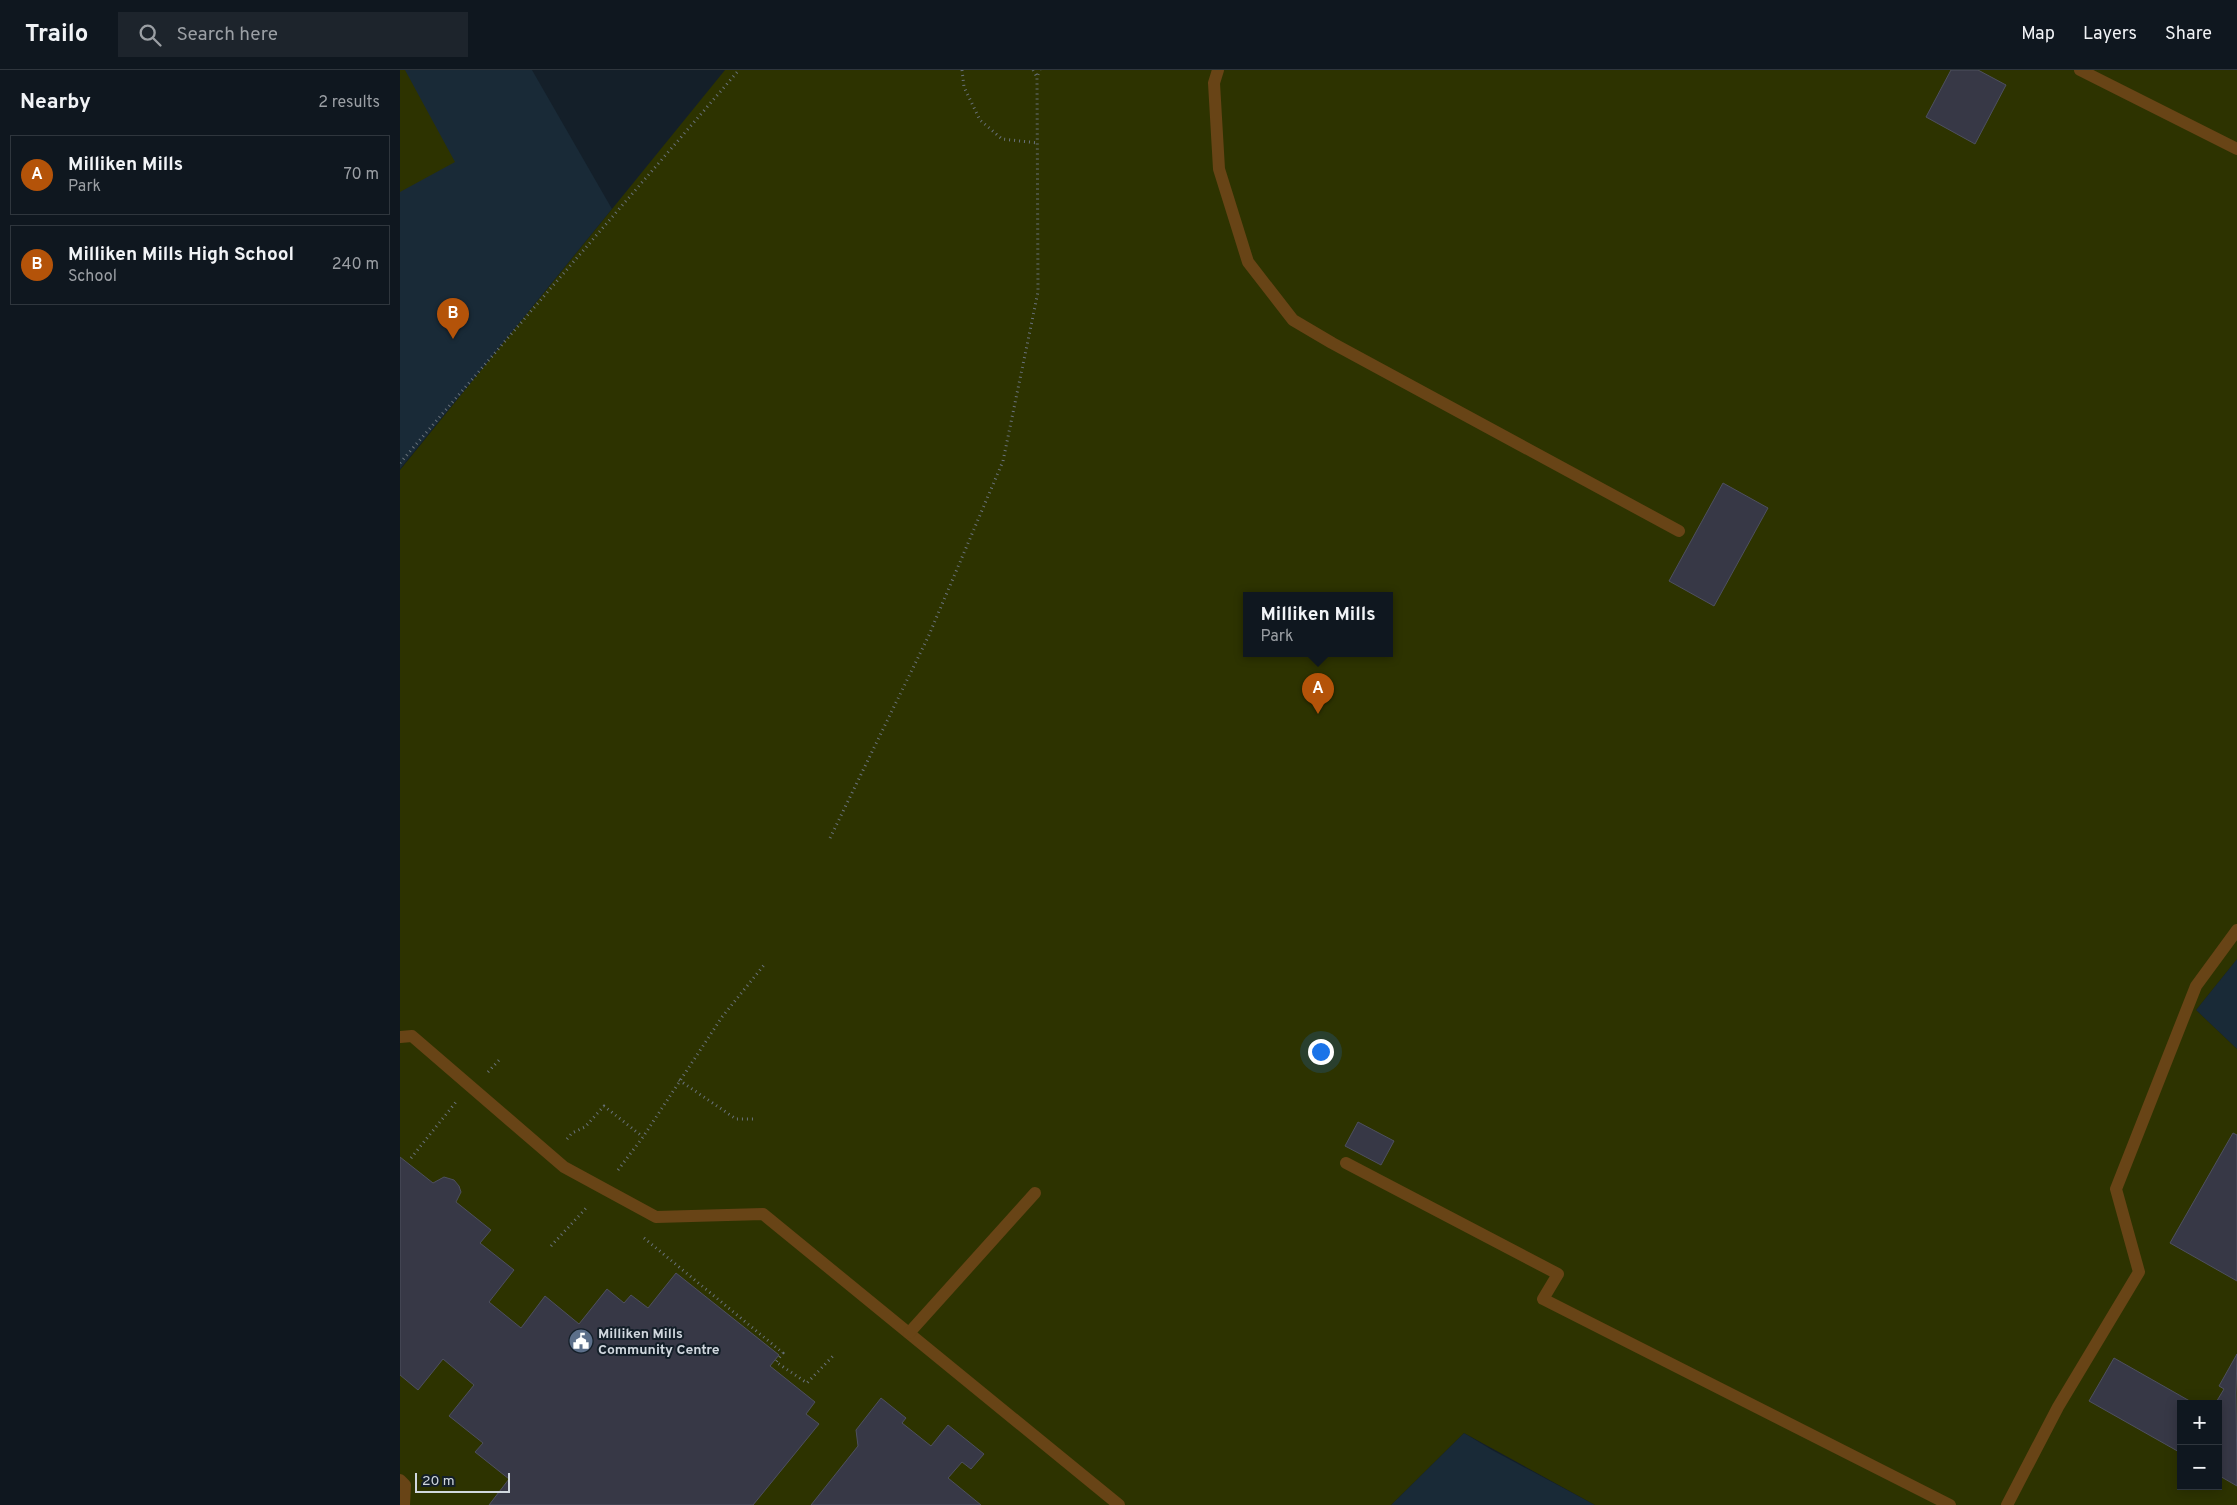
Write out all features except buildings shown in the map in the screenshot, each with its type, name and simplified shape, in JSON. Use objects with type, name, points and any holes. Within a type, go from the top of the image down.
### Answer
[{"type":"lane","points":[[1218,70],[1214,83],[1219,169],[1248,262],[1293,320],[1340,348],[1679,531]]},
{"type":"lane","points":[[2080,70],[2237,149]]},
{"type":"lane","points":[[2007,1505],[2058,1407],[2139,1272],[2116,1189],[2196,986],[2237,930]]},
{"type":"lane","points":[[400,1036],[412,1036],[564,1167],[656,1217],[763,1214],[1119,1505]]},
{"type":"lane","points":[[1346,1163],[1558,1274],[1543,1299],[1950,1505]]},
{"type":"lane","points":[[909,1333],[1035,1193]]},
{"type":"lane","points":[[400,1480],[405,1485],[404,1505]]},
{"type":"path","points":[[400,463],[740,70]]},
{"type":"path","points":[[962,70],[964,86],[980,120],[1002,139],[1038,143]]},
{"type":"path","points":[[1033,70],[1038,78]]},
{"type":"path","points":[[830,838],[929,635],[1002,461],[1038,292],[1038,78],[1040,70]]},
{"type":"path","points":[[551,1246],[604,1189],[643,1137],[722,1016],[764,965]]},
{"type":"path","points":[[411,1158],[459,1099],[501,1058]]},
{"type":"path","points":[[679,1080],[736,1119],[753,1119]]},
{"type":"path","points":[[551,1155],[572,1133],[585,1127],[604,1106],[643,1137]]},
{"type":"path","points":[[641,1236],[783,1353],[776,1362],[807,1383],[833,1356]]},
{"type":"shaded area","points":[[400,70],[532,70],[612,209],[400,469]]},
{"type":"shaded area","points":[[2237,959],[2237,1049],[2196,1010]]},
{"type":"shaded area","points":[[1464,1433],[1492,1450],[1595,1505],[1391,1505]]},
{"type":"green space","points":[[400,70],[405,70],[455,162],[400,192]]},
{"type":"green space","points":[[725,70],[2237,70],[2237,959],[2196,1010],[2237,1049],[2237,1505],[1595,1505],[1464,1433],[1391,1505],[400,1505],[400,470]]},
{"type":"place","name":"Milliken Mills High School","points":[[453,339]]},
{"type":"place","name":"Milliken Mills","points":[[1318,714]]},
{"type":"place","name":"Milliken Mills Community Centre","points":[[581,1341]]}]
